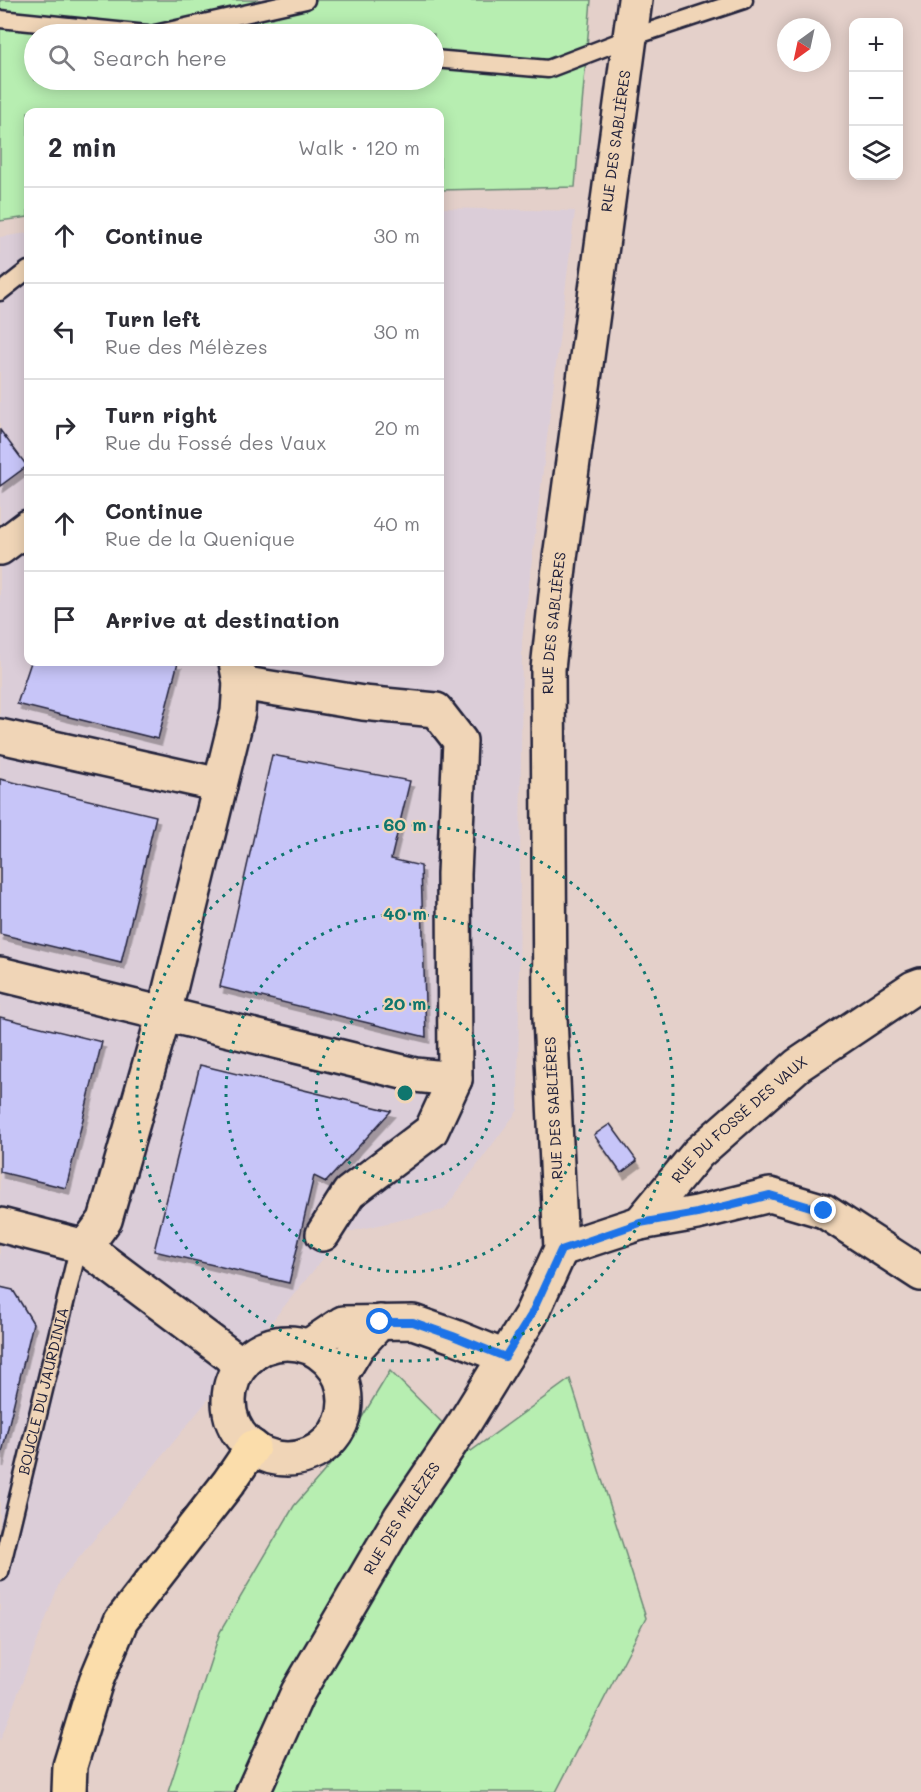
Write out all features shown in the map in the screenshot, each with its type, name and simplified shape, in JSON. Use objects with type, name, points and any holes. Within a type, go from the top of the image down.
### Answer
[{"type":"highway","points":[[50,1792],[69,1779],[96,1681],[121,1621],[253,1448]]},
{"type":"street","name":"RUE DES SABLIÈRES","points":[[561,1250],[550,1017],[548,669],[560,558],[635,0]]},
{"type":"street","points":[[0,548],[24,530]]},
{"type":"street","points":[[82,1246],[105,1220],[164,1014],[238,712],[238,672],[363,702],[436,710],[460,741],[454,874],[455,1079],[431,1131],[349,1193],[323,1234]]},
{"type":"street","points":[[0,736],[220,785]]},
{"type":"street","points":[[0,975],[415,1075],[455,1079]]},
{"type":"street","name":"RUE DU FOSSÉ DES VAUX","points":[[640,1223],[699,1153],[798,1065],[913,988],[921,985]]},
{"type":"street","points":[[561,1250],[640,1223],[697,1213],[770,1195],[824,1211],[921,1274]]},
{"type":"street","points":[[0,1225],[82,1246],[229,1354],[239,1367]]},
{"type":"street","name":"RUE DES MÉLÈZES","points":[[253,1792],[298,1692],[400,1518],[531,1315],[561,1250]]},
{"type":"street","points":[[340,1376],[358,1346],[380,1322]]},
{"type":"street","points":[[309,1346],[343,1323],[413,1322],[505,1357]]},
{"type":"street","points":[[283,1342],[309,1346],[327,1358],[340,1376],[345,1395],[344,1413],[336,1431],[324,1446],[307,1455],[289,1458],[270,1456],[253,1448],[240,1435],[232,1419],[228,1401],[231,1383],[239,1367],[258,1350],[283,1342]]},
{"type":"lane","points":[[199,24],[306,0]]},
{"type":"lane","points":[[444,60],[548,69],[629,38],[744,0]]},
{"type":"lane","points":[[0,18],[55,24]]},
{"type":"lane","points":[[0,292],[24,273]]},
{"type":"lane","name":"BOUCLE DU JAURDINIA","points":[[0,1572],[82,1246]]},
{"type":"shaded area","points":[[444,208],[575,211],[522,641],[518,1110],[444,1210],[344,1233],[60,1581],[0,1741],[0,237],[24,234],[24,666],[444,666]]},
{"type":"green space","points":[[0,0],[591,0],[575,187],[444,190],[444,108],[24,108],[24,218],[0,221]]},
{"type":"green space","points":[[390,1371],[471,1451],[570,1379],[646,1618],[556,1792],[168,1792],[220,1632],[294,1506],[341,1452]]},
{"type":"building","points":[[0,430],[24,462],[24,468],[0,486]]},
{"type":"building","points":[[30,666],[177,666],[158,739],[17,704]]},
{"type":"building","points":[[272,755],[410,781],[391,859],[421,866],[426,1037],[220,987]]},
{"type":"building","points":[[0,779],[156,816],[121,963],[0,934]]},
{"type":"building","points":[[0,1017],[102,1042],[66,1188],[0,1172]]},
{"type":"building","points":[[200,1065],[391,1111],[326,1182],[314,1176],[289,1283],[154,1251]]},
{"type":"building","points":[[610,1124],[637,1161],[621,1173],[594,1135]]},
{"type":"building","points":[[0,1287],[13,1290],[33,1323],[0,1461]]},
{"type":"route","points":[[380,1322],[413,1322],[505,1357],[531,1315],[561,1250],[640,1223],[697,1213],[770,1195],[824,1211]]}]
